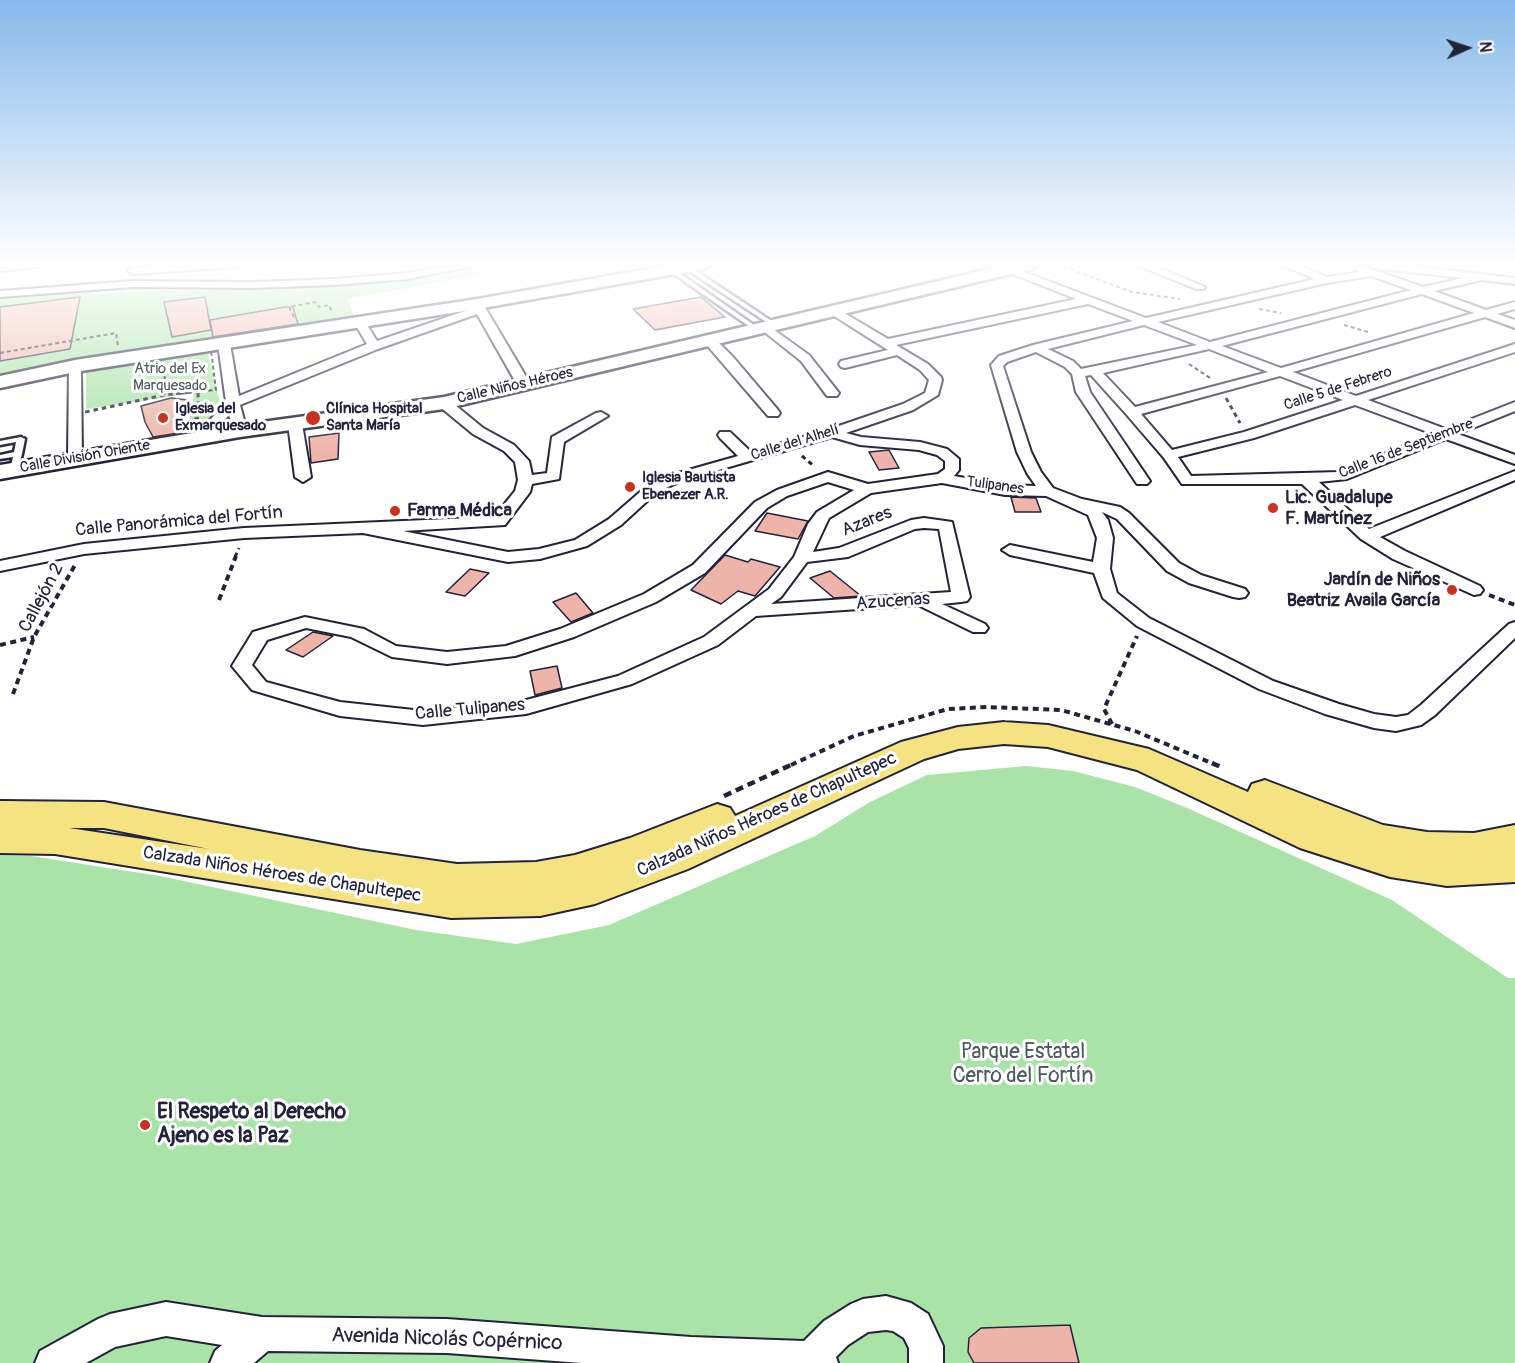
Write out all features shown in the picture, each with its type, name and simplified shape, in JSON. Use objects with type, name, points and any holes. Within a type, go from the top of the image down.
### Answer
[{"type":"main road","points":[[0,382],[325,328]]},
{"type":"main road","name":"Calle Niños Héroes","points":[[240,431],[444,403],[767,328]]},
{"type":"main road","name":"Calle División Oriente","points":[[8,463],[75,458],[240,431]]},
{"type":"main road","name":"Calzada Niños Héroes de Chapultepec","points":[[0,814],[104,815],[360,865],[446,878],[536,877],[575,870],[642,849],[878,744],[945,721],[983,715],[1030,716],[1101,730],[1151,745],[1332,822],[1382,839],[1426,846],[1474,847],[1515,839]]},
{"type":"main road","name":"Calzada Niños Héroes de Chapultepec","points":[[0,838],[55,840],[451,902],[540,900],[595,889],[675,859],[913,750],[958,738],[1004,733],[1070,740],[1149,761],[1313,838],[1390,862],[1447,871],[1515,867]]},
{"type":"street","points":[[363,328],[374,346]]},
{"type":"street","points":[[201,438],[233,403],[423,328]]},
{"type":"street","points":[[490,328],[524,385]]},
{"type":"street","points":[[767,328],[806,358],[832,393]]},
{"type":"street","name":"Calle del Alhelí","points":[[364,528],[508,557],[540,554],[581,543],[615,522],[652,489],[676,478],[832,433],[908,406],[931,394],[936,380],[924,367],[861,328]]},
{"type":"street","points":[[845,364],[893,347],[974,328]]},
{"type":"street","points":[[1048,491],[1034,473],[1024,452],[997,365],[1003,359],[1037,348],[1120,328]]},
{"type":"street","points":[[1165,328],[1515,460]]},
{"type":"street","points":[[1078,373],[1173,355],[1274,328]]},
{"type":"street","points":[[1132,412],[1221,389],[1433,328]]},
{"type":"street","points":[[710,341],[773,413]]},
{"type":"street","points":[[224,344],[233,403],[240,431]]},
{"type":"street","points":[[1037,348],[1069,364],[1078,373],[1083,392],[1142,480]]},
{"type":"street","name":"Calle 5 de Febrero","points":[[1169,454],[1249,435],[1515,348]]},
{"type":"street","points":[[75,369],[75,458]]},
{"type":"street","name":"Calle 16 de Septiembre","points":[[1094,371],[1169,454],[1187,481],[1306,479],[1342,476],[1515,406]]},
{"type":"street","points":[[364,528],[499,522],[522,492],[526,480],[522,461],[509,448],[478,431],[444,403]]},
{"type":"street","points":[[526,480],[554,476],[557,440],[601,416]]},
{"type":"street","points":[[295,424],[303,477]]},
{"type":"street","points":[[832,433],[860,441],[920,446],[942,452],[952,459],[952,470],[942,478]]},
{"type":"street","points":[[725,435],[748,458]]},
{"type":"street","points":[[1368,536],[1515,475]]},
{"type":"street","name":"Calle Tulipanes","points":[[867,489],[828,477],[782,493],[761,505],[699,569],[650,598],[567,633],[508,652],[447,658],[392,651],[357,633],[305,622],[260,636],[242,666],[259,686],[340,709],[423,718],[526,707],[625,680],[711,641],[775,592],[802,558],[816,524],[823,515],[867,489],[942,478]]},
{"type":"street","name":"Tulipanes","points":[[942,478],[1005,490],[1048,491],[1072,500]]},
{"type":"street","points":[[1306,479],[1368,536],[1409,561],[1474,590]]},
{"type":"street","points":[[1072,500],[1094,512],[1100,520],[1105,538],[1101,569],[1109,594],[1116,602],[1143,622],[1266,685],[1332,710],[1396,724],[1414,720],[1428,710],[1515,628]]},
{"type":"street","points":[[1072,500],[1114,510],[1123,516],[1173,567],[1195,579],[1239,592]]},
{"type":"street","name":"Azares","points":[[802,558],[842,553],[911,525],[924,523],[946,525]]},
{"type":"street","name":"Azucenas","points":[[751,611],[961,597],[946,525]]},
{"type":"street","name":"Calle Panorámica del Fortín","points":[[0,566],[84,549],[244,533],[364,528]]},
{"type":"street","points":[[1010,550],[1101,569]]},
{"type":"street","points":[[923,601],[979,628]]},
{"type":"street","name":"Avenida Nicolás Copérnico","points":[[52,1363],[110,1331],[166,1319],[262,1334],[447,1336],[691,1354],[816,1360],[836,1334],[863,1316],[886,1313],[899,1315],[916,1326],[926,1346],[926,1363]]},
{"type":"street","points":[[227,1363],[262,1334]]},
{"type":"lane","points":[[0,443],[21,439],[8,463]]},
{"type":"path","points":[[0,353],[116,333],[117,348]]},
{"type":"path","points":[[211,350],[216,390],[164,395],[81,413],[75,369],[165,358],[211,350]]},
{"type":"path","points":[[1173,355],[1195,367],[1221,389],[1235,417],[1249,435]]},
{"type":"path","points":[[164,395],[165,358]]},
{"type":"path","points":[[790,446],[828,477]]},
{"type":"path","points":[[219,600],[244,533]]},
{"type":"path","name":"Callejón 2","points":[[13,694],[34,637],[84,549]]},
{"type":"path","points":[[1474,590],[1515,605]]},
{"type":"path","points":[[1113,725],[1104,709],[1143,622]]},
{"type":"path","points":[[0,645],[34,637]]},
{"type":"green space","points":[[0,328],[286,328],[0,376]]},
{"type":"green space","name":"Atrio del Ex Marquesado","points":[[208,353],[222,411],[201,430],[187,433],[194,393],[86,409],[86,372]]},
{"type":"green space","name":"Parque Estatal Cerro del Fortín","points":[[1026,766],[1073,771],[1135,787],[1187,808],[1392,900],[1508,978],[1515,978],[1515,1363],[0,1363],[0,855],[31,856],[160,876],[416,930],[516,944],[609,925],[815,836],[870,802],[927,775]]},
{"type":"building","points":[[0,328],[74,328],[70,349],[0,361]]},
{"type":"building","points":[[170,328],[211,328],[211,330],[172,337]]},
{"type":"building","points":[[211,328],[274,328],[213,337]]},
{"type":"building","name":"Iglesia del Exmarquesado","points":[[171,398],[188,400],[189,410],[177,421],[179,433],[153,437],[145,422],[141,406]]},
{"type":"building","points":[[339,433],[338,459],[311,463],[309,437]]},
{"type":"building","points":[[889,450],[899,468],[879,470],[869,452]]},
{"type":"building","points":[[1011,497],[1036,498],[1041,512],[1015,512]]},
{"type":"building","points":[[767,513],[808,521],[798,539],[755,531]]},
{"type":"building","points":[[725,555],[748,562],[751,559],[780,567],[755,596],[738,591],[721,604],[691,590]]},
{"type":"building","points":[[470,569],[489,573],[465,596],[446,592]]},
{"type":"building","points":[[830,571],[861,596],[834,598],[810,578]]},
{"type":"building","points":[[576,593],[593,613],[571,622],[553,602]]},
{"type":"building","points":[[313,632],[333,636],[303,657],[286,650]]},
{"type":"building","points":[[557,666],[562,688],[535,695],[530,671]]},
{"type":"building","points":[[1070,1325],[1079,1363],[974,1363],[968,1352],[969,1338],[981,1328]]},
{"type":"place","name":"Iglesia del Exmarquesado","points":[[163,418]]},
{"type":"place","name":"Clínica Hospital Santa María","points":[[313,418]]},
{"type":"place","name":"Iglesia Bautista Ebenezer A.R.","points":[[630,487]]},
{"type":"place","name":"Lic. Guadalupe F. Martínez","points":[[1273,508]]},
{"type":"place","name":"Farma Médica","points":[[395,511]]},
{"type":"place","name":"Jardín de Niños Beatriz Availa García","points":[[1452,590]]},
{"type":"place","name":"El Respeto al Derecho Ajeno es la Paz","points":[[145,1125]]}]
